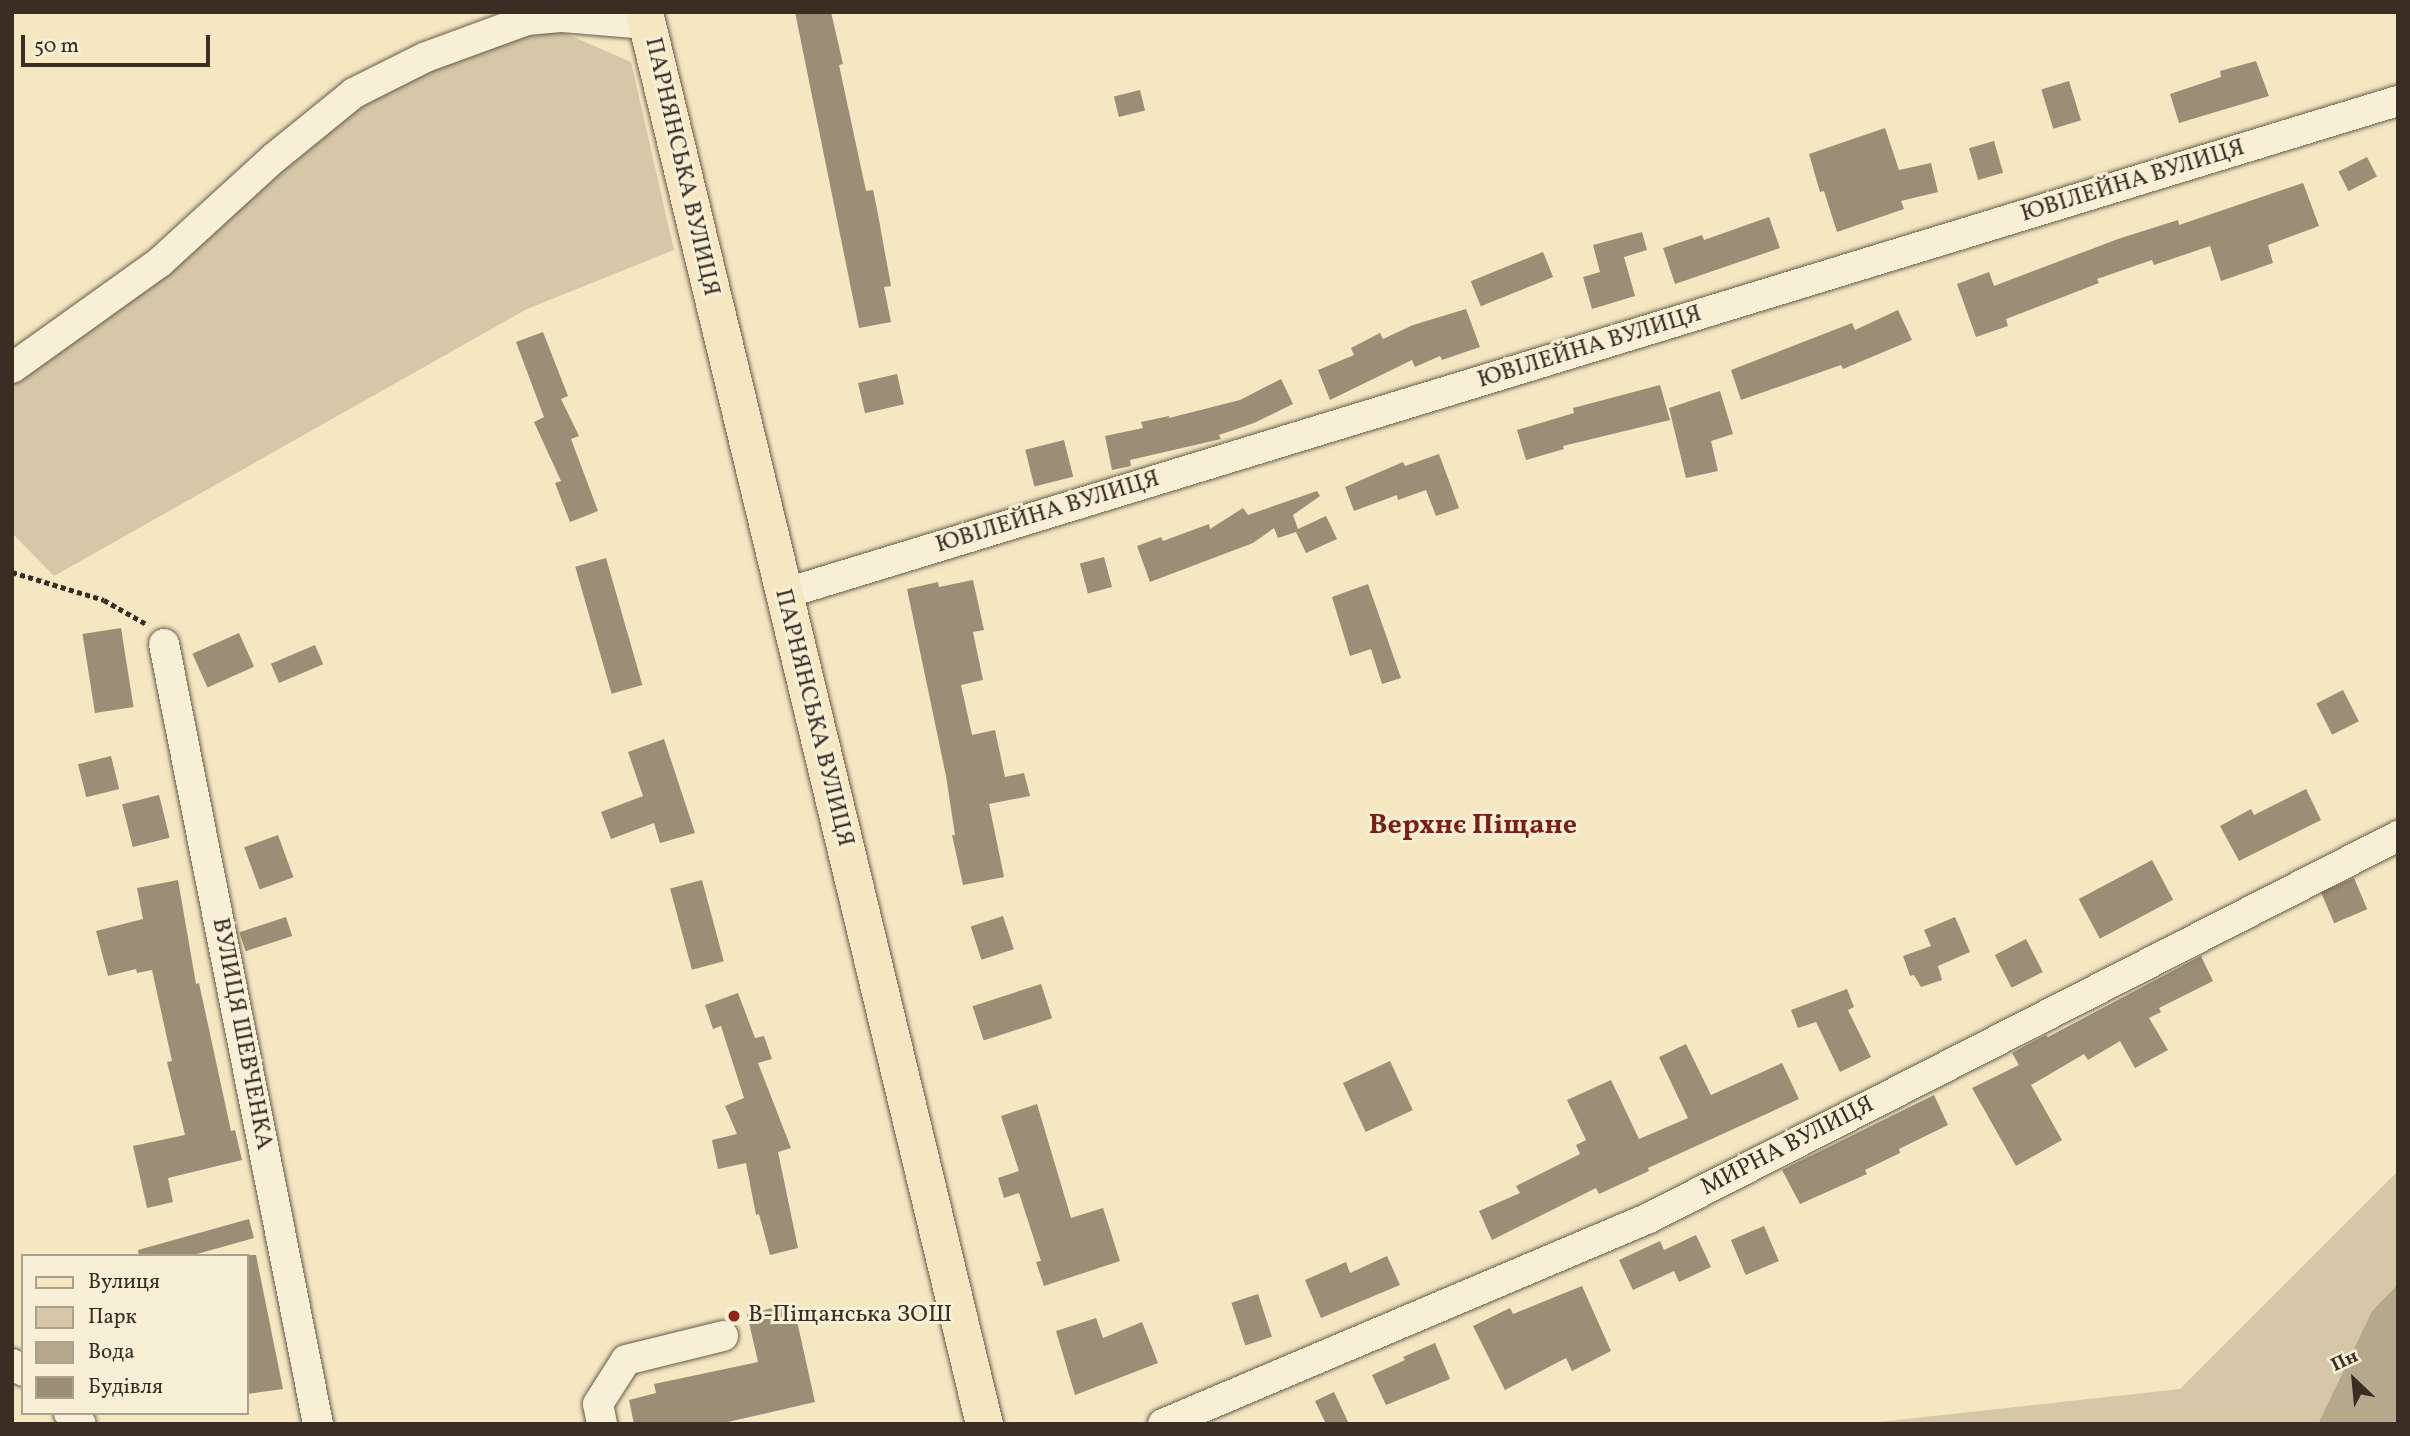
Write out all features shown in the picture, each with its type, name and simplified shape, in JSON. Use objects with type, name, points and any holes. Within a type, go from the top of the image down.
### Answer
[{"type":"main road","name":"ПАРНЯНСЬКА ВУЛИЦЯ","points":[[646,18],[984,1424]]},
{"type":"street","points":[[12,368],[160,262],[274,158],[355,93],[426,57],[531,16],[646,18]]},
{"type":"street","name":"ЮВІЛЕЙНА ВУЛИЦЯ","points":[[783,594],[2398,101]]},
{"type":"street","name":"ВУЛИЦЯ ШЕВЧЕНКА","points":[[163,644],[318,1424]]},
{"type":"street","name":"МИРНА ВУЛИЦЯ","points":[[1163,1424],[1649,1218],[2398,836]]},
{"type":"street","points":[[602,1424],[598,1404],[626,1360],[723,1336]]},
{"type":"path","points":[[12,572],[104,600],[150,626],[163,644]]},
{"type":"green space","points":[[555,29],[631,62],[674,250],[527,309],[54,576],[12,533],[12,368],[274,158],[426,57]]},
{"type":"green space","points":[[2398,1171],[2398,1284],[2372,1311],[2318,1424],[1861,1424],[2180,1389]]},
{"type":"water","points":[[2398,1284],[2398,1424],[2318,1424],[2372,1311]]},
{"type":"building","points":[[795,12],[831,12],[843,64],[839,65],[866,191],[873,190],[877,209],[891,286],[884,287],[891,322],[859,328]]},
{"type":"building","points":[[2256,61],[2269,96],[2179,123],[2170,94],[2221,77],[2220,71]]},
{"type":"building","points":[[2069,81],[2081,120],[2053,129],[2041,89]]},
{"type":"building","points":[[1140,90],[1145,110],[1119,117],[1114,97]]},
{"type":"building","points":[[1885,128],[1899,170],[1931,163],[1938,192],[1901,201],[1904,209],[1837,232],[1824,191],[1820,192],[1809,154]]},
{"type":"building","points":[[1994,141],[2003,173],[1978,180],[1969,148]]},
{"type":"building","points":[[2367,157],[2377,177],[2348,191],[2338,172]]},
{"type":"building","points":[[2303,183],[2319,226],[2268,245],[2273,263],[2221,281],[2210,246],[2154,265],[2152,260],[2097,279],[2099,283],[2006,319],[2008,326],[1976,337],[1957,284],[1989,272],[1994,286],[2118,239],[2178,220],[2179,225]]},
{"type":"building","points":[[1769,217],[1780,248],[1675,284],[1663,248],[1702,235],[1704,240]]},
{"type":"building","points":[[1642,232],[1647,250],[1624,257],[1635,296],[1592,309],[1583,277],[1600,272],[1593,245]]},
{"type":"building","points":[[1543,252],[1553,277],[1481,306],[1471,281]]},
{"type":"building","points":[[1466,309],[1480,347],[1442,360],[1440,356],[1415,367],[1412,360],[1330,400],[1318,370],[1354,355],[1351,348],[1380,333],[1383,339],[1413,325]]},
{"type":"building","points":[[1898,310],[1912,340],[1843,369],[1841,365],[1741,400],[1731,370],[1852,323],[1855,330]]},
{"type":"building","points":[[543,332],[568,396],[561,399],[579,436],[571,439],[598,511],[570,522],[555,483],[561,481],[534,422],[544,417],[516,342]]},
{"type":"building","points":[[897,374],[904,404],[865,413],[858,383]]},
{"type":"building","points":[[1281,379],[1293,404],[1254,423],[1219,435],[1221,439],[1130,460],[1131,466],[1112,470],[1105,436],[1143,428],[1141,422],[1169,418],[1240,400]]},
{"type":"building","points":[[1660,385],[1670,420],[1563,446],[1564,449],[1526,460],[1517,430],[1574,413],[1573,408]]},
{"type":"building","points":[[1720,391],[1733,434],[1711,441],[1718,471],[1686,478],[1669,408]]},
{"type":"building","points":[[1064,440],[1073,477],[1034,487],[1025,450]]},
{"type":"building","points":[[1439,454],[1459,508],[1436,516],[1426,490],[1398,500],[1397,495],[1354,511],[1345,487],[1403,462],[1405,466]]},
{"type":"building","points":[[1317,491],[1320,496],[1293,515],[1298,529],[1326,516],[1337,539],[1306,553],[1296,532],[1278,538],[1274,528],[1253,543],[1150,582],[1137,546],[1161,537],[1163,541],[1209,524],[1210,529],[1243,508],[1248,515]]},
{"type":"building","points":[[1104,557],[1112,587],[1088,593],[1080,563]]},
{"type":"building","points":[[606,558],[642,685],[612,694],[575,567]]},
{"type":"building","points":[[973,580],[984,630],[973,632],[983,680],[961,685],[972,735],[995,730],[1005,777],[1024,773],[1030,796],[989,804],[1004,877],[963,885],[952,835],[955,835],[946,776],[907,589],[938,582],[939,587]]},
{"type":"building","points":[[1368,584],[1401,678],[1382,684],[1371,649],[1350,656],[1332,597]]},
{"type":"building","points":[[121,628],[134,707],[95,713],[82,634]]},
{"type":"building","points":[[239,633],[254,667],[207,688],[192,654]]},
{"type":"building","points":[[315,645],[323,664],[279,683],[271,664]]},
{"type":"building","points":[[2343,690],[2359,721],[2332,735],[2316,704]]},
{"type":"building","points":[[664,739],[695,833],[660,843],[654,823],[611,839],[601,812],[643,796],[628,752]]},
{"type":"building","points":[[111,756],[119,789],[86,797],[78,764]]},
{"type":"building","points":[[2306,789],[2321,820],[2239,861],[2220,826],[2251,809],[2254,815]]},
{"type":"building","points":[[159,795],[170,838],[133,847],[122,804]]},
{"type":"building","points":[[278,835],[293,877],[260,890],[244,847]]},
{"type":"building","points":[[2152,860],[2173,900],[2100,939],[2079,899]]},
{"type":"building","points":[[2354,878],[2367,909],[2334,923],[2321,892]]},
{"type":"building","points":[[178,880],[196,984],[199,983],[231,1131],[235,1130],[242,1160],[168,1178],[173,1202],[147,1208],[133,1146],[185,1135],[167,1062],[172,1061],[152,970],[137,973],[136,969],[108,976],[96,931],[143,919],[137,888]]},
{"type":"building","points":[[702,880],[724,961],[692,970],[670,889]]},
{"type":"building","points":[[1003,916],[1014,949],[981,960],[971,927]]},
{"type":"building","points":[[286,917],[292,936],[246,951],[239,932]]},
{"type":"building","points":[[1955,917],[1970,952],[1938,966],[1942,980],[1921,987],[1914,975],[1910,976],[1903,956],[1931,946],[1924,930]]},
{"type":"building","points":[[2026,939],[2043,972],[2012,988],[1995,955]]},
{"type":"building","points":[[2201,956],[2213,981],[2159,1008],[2161,1012],[2149,1018],[2168,1050],[2135,1068],[2120,1041],[2088,1060],[2084,1054],[2031,1085],[2062,1140],[2016,1166],[1972,1088],[2019,1065],[2012,1053],[2046,1035],[2048,1037]]},
{"type":"building","points":[[1041,984],[1052,1018],[984,1040],[973,1006]]},
{"type":"building","points":[[1847,989],[1854,1007],[1848,1010],[1871,1057],[1840,1072],[1816,1022],[1798,1028],[1791,1010]]},
{"type":"building","points":[[738,993],[755,1038],[764,1036],[772,1059],[758,1063],[791,1148],[778,1152],[798,1248],[770,1255],[759,1214],[756,1215],[746,1163],[718,1169],[712,1140],[737,1134],[725,1106],[744,1098],[721,1026],[713,1029],[705,1005]]},
{"type":"building","points":[[1686,1044],[1711,1095],[1782,1063],[1799,1099],[1648,1168],[1649,1171],[1599,1194],[1596,1188],[1492,1240],[1479,1211],[1520,1193],[1516,1186],[1580,1154],[1576,1145],[1586,1140],[1567,1100],[1611,1080],[1639,1139],[1688,1118],[1659,1057]]},
{"type":"building","points":[[1390,1061],[1413,1110],[1366,1132],[1343,1083]]},
{"type":"building","points":[[1934,1095],[1948,1125],[1899,1149],[1900,1153],[1865,1170],[1867,1174],[1800,1204],[1782,1170]]},
{"type":"building","points":[[1037,1104],[1071,1218],[1103,1208],[1120,1261],[1044,1286],[1036,1262],[1041,1261],[1019,1193],[1004,1198],[998,1178],[1019,1171],[1001,1116]]},
{"type":"building","points":[[249,1219],[254,1238],[197,1254],[139,1254],[138,1250]]},
{"type":"building","points":[[1764,1226],[1779,1261],[1746,1275],[1731,1240]]},
{"type":"building","points":[[1696,1235],[1711,1267],[1679,1282],[1674,1271],[1633,1290],[1619,1260],[1660,1241],[1664,1250]]},
{"type":"building","points":[[248,1255],[256,1255],[283,1389],[248,1394]]},
{"type":"building","points":[[1387,1256],[1400,1285],[1321,1318],[1305,1280],[1346,1262],[1350,1273]]},
{"type":"building","points":[[1582,1286],[1611,1351],[1572,1371],[1566,1358],[1505,1390],[1473,1326],[1510,1308],[1513,1314]]},
{"type":"building","points":[[1258,1294],[1272,1337],[1245,1345],[1231,1303]]},
{"type":"building","points":[[793,1303],[815,1402],[719,1424],[634,1424],[629,1400],[656,1393],[654,1384],[758,1362],[747,1314]]},
{"type":"building","points":[[1096,1318],[1103,1338],[1142,1322],[1158,1363],[1075,1395],[1056,1331]]},
{"type":"building","points":[[1435,1343],[1450,1379],[1386,1405],[1372,1375]]},
{"type":"building","points":[[1334,1392],[1349,1424],[1326,1424],[1315,1401]]},
{"type":"place","name":"В-Піщанська ЗОШ","points":[[734,1316]]},
{"type":"district","name":"Верхнє Піщане","points":[[1473,826]]}]
